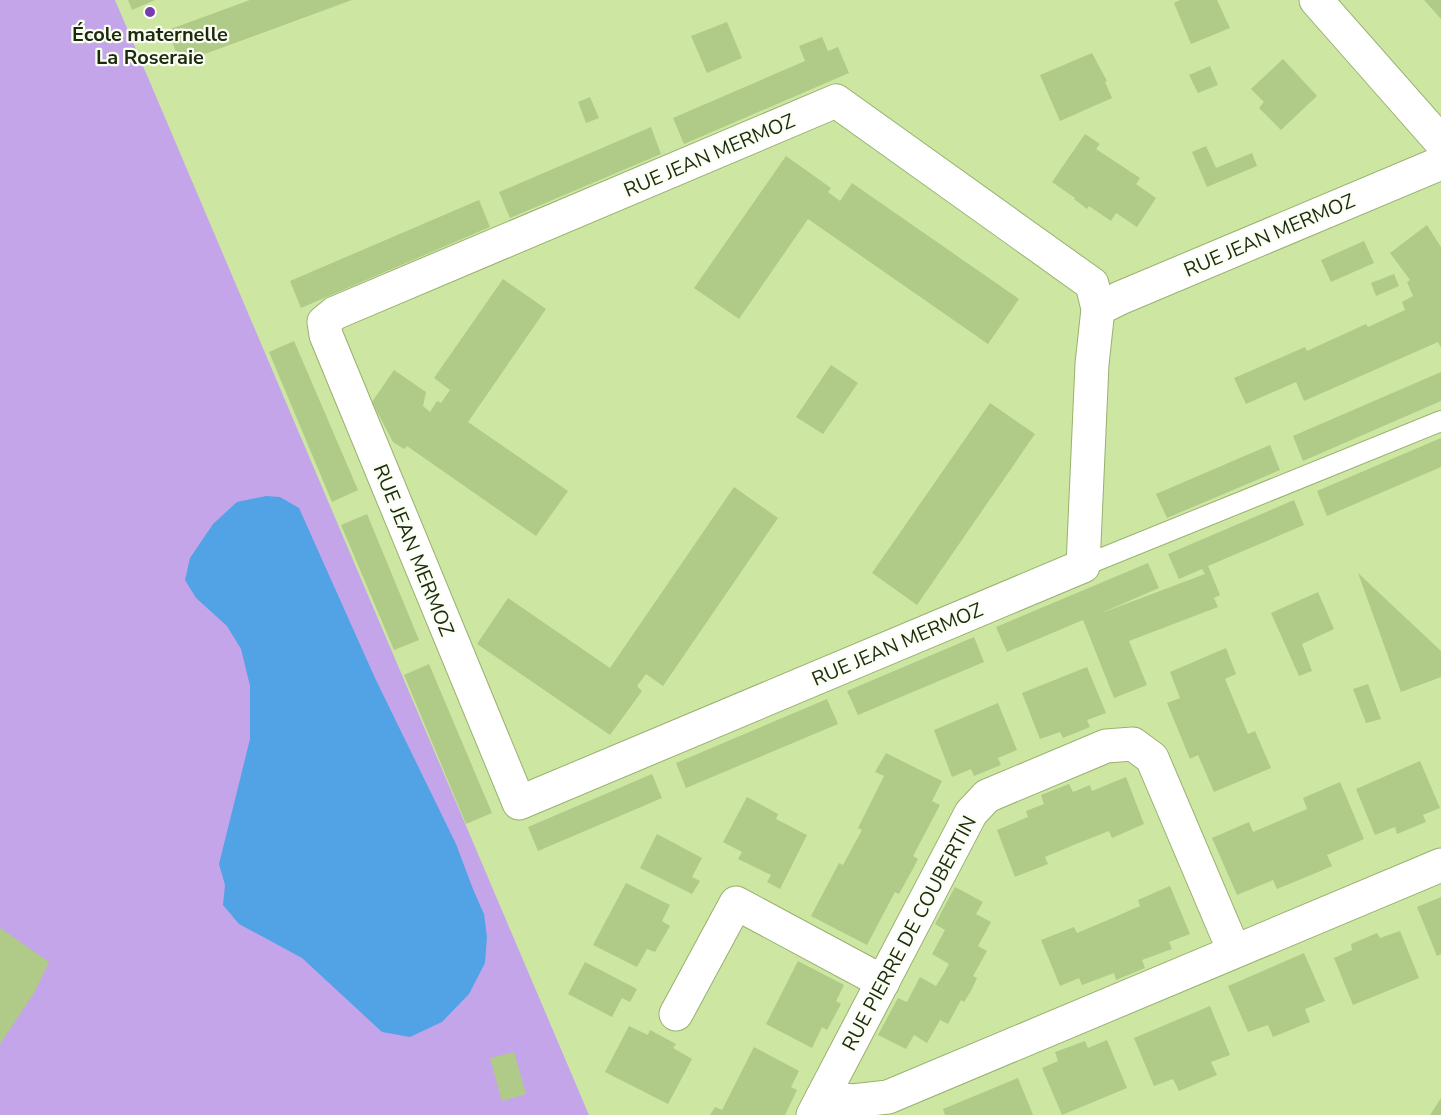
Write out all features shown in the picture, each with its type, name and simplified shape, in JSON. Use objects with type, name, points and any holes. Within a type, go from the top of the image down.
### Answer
[{"type":"street","points":[[1316,0],[1441,141]]},
{"type":"street","name":"RUE JEAN MERMOZ","points":[[836,101],[1092,284],[1098,309],[1092,364],[1083,566],[519,803],[326,335],[324,322],[335,313],[836,101]]},
{"type":"street","name":"RUE JEAN MERMOZ","points":[[1098,309],[1441,163]]},
{"type":"street","name":"RUE PIERRE DE COUBERTIN","points":[[818,1106],[971,813],[987,796],[1106,746],[1133,744],[1152,758],[1234,951]]},
{"type":"street","name":"RUE PIERRE DE COUBERTIN","points":[[818,1106],[888,1096],[1441,865]]},
{"type":"street","points":[[676,1014],[736,903],[883,982]]},
{"type":"lane","points":[[1083,566],[1441,421]]},
{"type":"shaded area","points":[[0,0],[115,0],[589,1115],[0,1115]]},
{"type":"water","points":[[266,496],[280,497],[299,508],[375,678],[456,844],[484,914],[487,937],[485,963],[469,994],[442,1022],[410,1037],[382,1032],[302,958],[239,924],[223,905],[225,885],[219,864],[250,739],[250,686],[241,649],[227,626],[196,598],[185,580],[190,558],[213,524],[237,502]]},
{"type":"building","points":[[128,0],[155,0],[132,10]]},
{"type":"building","points":[[250,0],[352,0],[180,63],[168,30]]},
{"type":"building","points":[[1180,0],[1217,0],[1230,28],[1191,44],[1174,3]]},
{"type":"building","points":[[1424,0],[1441,0],[1441,19]]},
{"type":"building","points":[[727,22],[742,58],[707,73],[691,36]]},
{"type":"building","points":[[822,37],[828,51],[838,47],[849,73],[684,144],[673,118],[805,61],[799,46]]},
{"type":"building","points":[[1092,53],[1107,81],[1105,82],[1112,98],[1060,121],[1040,75]]},
{"type":"building","points":[[1283,59],[1317,96],[1281,130],[1259,108],[1264,102],[1251,89]]},
{"type":"building","points":[[1210,66],[1218,85],[1198,93],[1189,75]]},
{"type":"building","points":[[590,97],[599,118],[586,123],[578,102]]},
{"type":"building","points":[[651,127],[661,154],[510,218],[499,192]]},
{"type":"building","points":[[1085,134],[1100,144],[1096,149],[1140,178],[1136,184],[1156,198],[1137,227],[1116,213],[1111,221],[1089,206],[1087,209],[1052,182]]},
{"type":"building","points":[[1206,146],[1216,168],[1252,153],[1257,166],[1207,187],[1192,152]]},
{"type":"building","points":[[786,156],[831,188],[828,192],[840,201],[852,183],[1019,299],[988,344],[808,219],[739,319],[694,288]]},
{"type":"building","points":[[479,200],[490,227],[301,308],[290,281]]},
{"type":"building","points":[[1427,225],[1441,247],[1441,348],[1438,342],[1304,401],[1296,382],[1246,404],[1234,378],[1305,347],[1307,351],[1366,324],[1368,327],[1405,310],[1402,302],[1413,296],[1407,282],[1410,280],[1390,253]]},
{"type":"building","points":[[1364,241],[1374,263],[1331,282],[1321,260]]},
{"type":"building","points":[[1394,274],[1399,286],[1376,296],[1371,283]]},
{"type":"building","points":[[503,279],[546,309],[468,422],[568,491],[536,536],[407,446],[404,449],[393,442],[372,402],[394,370],[426,392],[423,406],[430,412],[437,401],[441,403],[450,390],[434,378]]},
{"type":"building","points":[[294,341],[358,490],[332,502],[269,352]]},
{"type":"building","points":[[831,365],[858,383],[823,434],[796,417]]},
{"type":"building","points":[[1441,372],[1441,401],[1303,461],[1293,436]]},
{"type":"building","points":[[990,403],[1035,434],[917,605],[872,573]]},
{"type":"building","points":[[1441,438],[1441,467],[1327,516],[1317,491]]},
{"type":"building","points":[[1270,445],[1280,470],[1167,518],[1156,494]]},
{"type":"building","points":[[734,487],[778,518],[663,686],[646,674],[637,686],[642,691],[610,735],[477,644],[508,598],[610,668]]},
{"type":"building","points":[[1294,500],[1304,525],[1208,566],[1220,595],[1214,598],[1218,607],[1129,641],[1147,685],[1114,698],[1083,620],[1007,652],[996,627],[1148,563],[1159,588],[1099,614],[1205,574],[1202,569],[1179,579],[1168,554]]},
{"type":"building","points":[[367,514],[419,640],[394,650],[341,525]]},
{"type":"building","points":[[1358,573],[1441,651],[1441,677],[1401,692]]},
{"type":"building","points":[[1318,592],[1334,629],[1302,644],[1312,671],[1299,676],[1271,613]]},
{"type":"building","points":[[974,637],[984,662],[858,715],[847,691]]},
{"type":"building","points":[[1226,648],[1236,674],[1225,679],[1248,734],[1255,731],[1271,768],[1214,792],[1198,755],[1190,759],[1167,703],[1180,698],[1170,672]]},
{"type":"building","points":[[429,664],[492,813],[466,824],[404,675]]},
{"type":"building","points":[[1087,667],[1106,713],[1087,720],[1090,727],[1063,738],[1060,732],[1040,739],[1022,693]]},
{"type":"building","points":[[1368,684],[1381,719],[1366,723],[1353,689]]},
{"type":"building","points":[[827,699],[838,724],[686,788],[676,763]]},
{"type":"building","points":[[998,703],[1017,750],[998,758],[1001,765],[974,776],[971,769],[952,777],[934,730]]},
{"type":"building","points":[[886,753],[942,781],[932,801],[940,805],[913,856],[918,859],[915,865],[899,894],[895,892],[867,945],[811,916],[839,863],[843,865],[862,830],[858,828],[884,776],[875,772]]},
{"type":"building","points":[[1420,761],[1440,808],[1423,815],[1426,822],[1397,834],[1395,827],[1375,835],[1356,789]]},
{"type":"building","points":[[652,774],[662,798],[538,851],[528,827]]},
{"type":"building","points":[[1126,777],[1144,824],[1112,838],[1109,831],[1076,844],[1045,857],[1048,864],[1015,877],[997,830],[1028,817],[1026,811],[1044,804],[1041,795],[1069,784],[1073,792],[1090,785],[1092,791]]},
{"type":"building","points":[[1340,782],[1364,839],[1327,855],[1332,866],[1323,870],[1277,889],[1273,880],[1237,895],[1212,838],[1249,822],[1253,832],[1307,809],[1303,798]]},
{"type":"building","points":[[747,797],[778,814],[776,819],[807,835],[780,889],[767,882],[771,875],[738,859],[742,852],[723,842]]},
{"type":"building","points":[[657,834],[702,858],[692,877],[700,881],[692,894],[640,868]]},
{"type":"building","points":[[626,883],[670,905],[662,921],[670,926],[655,952],[647,949],[637,967],[593,945]]},
{"type":"building","points":[[1170,886],[1190,934],[1169,942],[1172,949],[1142,960],[1145,968],[1116,980],[1114,973],[1082,985],[1079,978],[1060,986],[1041,940],[1074,927],[1077,933],[1140,906],[1138,900]]},
{"type":"building","points":[[955,887],[983,902],[976,914],[991,922],[978,946],[987,951],[973,976],[977,978],[972,989],[964,1002],[961,1000],[948,1024],[940,1020],[927,1043],[914,1035],[906,1049],[878,1035],[898,998],[907,1002],[920,977],[936,986],[949,964],[932,954],[945,930],[935,924]]},
{"type":"building","points":[[1441,897],[1441,954],[1437,956],[1417,907]]},
{"type":"building","points":[[0,928],[49,962],[34,993],[0,1044]]},
{"type":"building","points":[[1400,931],[1419,978],[1353,1005],[1334,958],[1352,950],[1351,944],[1377,933],[1380,938]]},
{"type":"building","points":[[1304,953],[1325,1001],[1305,1009],[1310,1022],[1273,1037],[1268,1025],[1248,1032],[1228,986]]},
{"type":"building","points":[[798,961],[844,985],[836,1001],[841,1004],[827,1030],[822,1027],[812,1048],[766,1024]]},
{"type":"building","points":[[585,962],[637,989],[630,1002],[622,998],[612,1017],[568,994]]},
{"type":"building","points":[[1210,1006],[1230,1055],[1211,1062],[1217,1075],[1179,1091],[1173,1079],[1154,1086],[1134,1038]]},
{"type":"building","points":[[629,1026],[648,1035],[650,1030],[676,1044],[673,1048],[692,1059],[668,1104],[605,1072]]},
{"type":"building","points":[[1107,1040],[1127,1088],[1062,1115],[1042,1068],[1058,1061],[1055,1052],[1085,1041],[1088,1048]]},
{"type":"building","points":[[754,1047],[799,1071],[791,1087],[797,1090],[785,1115],[710,1115],[715,1107],[722,1110]]},
{"type":"building","points":[[514,1052],[526,1094],[502,1101],[490,1058]]},
{"type":"building","points":[[1018,1078],[1033,1115],[945,1115],[943,1109]]},
{"type":"building","points":[[1441,1098],[1441,1115],[1430,1115]]},
{"type":"place","name":"École maternelle La Roseraie","points":[[150,12]]}]
